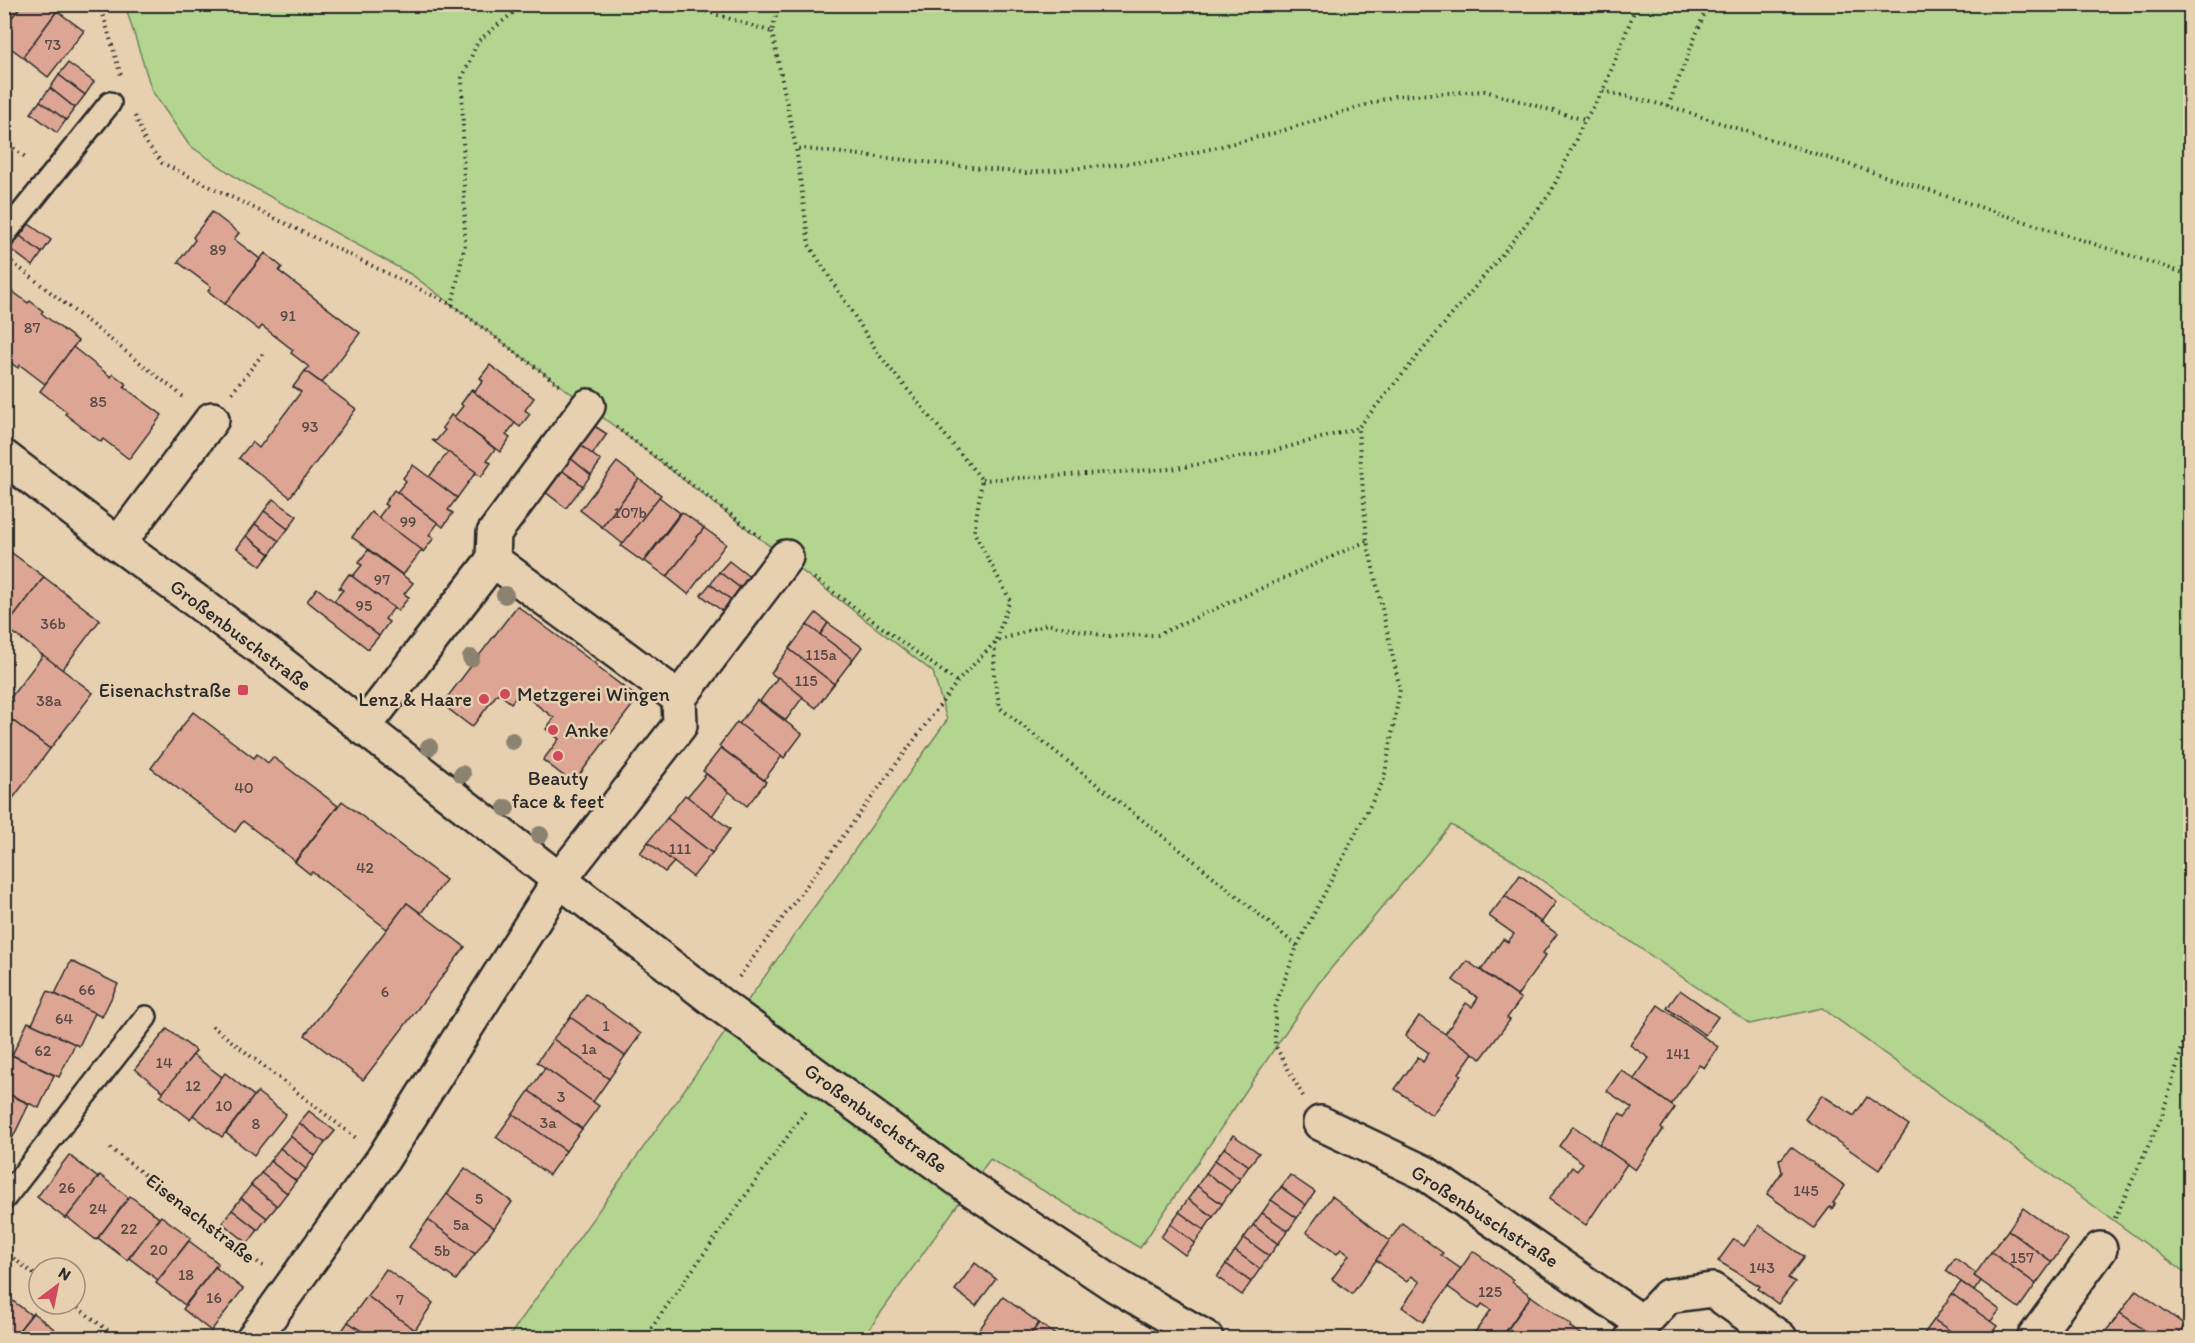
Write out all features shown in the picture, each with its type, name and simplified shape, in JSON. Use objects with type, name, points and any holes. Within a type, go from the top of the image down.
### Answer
[{"type":"street","points":[[363,729],[493,560],[494,533],[588,406]]},
{"type":"street","points":[[118,544],[212,419]]},
{"type":"street","name":"Großenbuschstraße","points":[[4,457],[273,657],[719,1004],[974,1190],[1115,1285],[1206,1338]]},
{"type":"street","points":[[254,1338],[383,1159],[560,879],[680,725],[679,698],[786,557]]},
{"type":"street","points":[[493,560],[679,698]]},
{"type":"street","name":"Großenbuschstraße","points":[[1320,1123],[1425,1173],[1638,1331],[1668,1296],[1712,1290],[1780,1338]]},
{"type":"street","points":[[2034,1338],[2100,1249]]},
{"type":"lane","points":[[4,235],[110,103]]},
{"type":"lane","points":[[4,1199],[146,1017]]},
{"type":"path","points":[[100,4],[122,80]]},
{"type":"path","points":[[452,304],[465,244],[462,78],[478,41],[524,4]]},
{"type":"path","points":[[683,4],[772,32]]},
{"type":"path","points":[[779,4],[772,32],[796,148],[809,245],[880,356],[982,480],[974,532],[1010,600],[995,642],[994,676],[1000,708],[1198,864],[1297,946]]},
{"type":"path","points":[[982,480],[1171,469],[1273,452],[1358,428],[1551,192],[1585,120],[1603,91],[1637,4]]},
{"type":"path","points":[[1668,106],[1708,4]]},
{"type":"path","points":[[796,148],[1026,173],[1164,160],[1275,133],[1395,96],[1485,91],[1585,120]]},
{"type":"path","points":[[1603,91],[1668,106],[2190,274]]},
{"type":"path","points":[[132,108],[145,141],[162,163],[452,304],[786,557],[957,682]]},
{"type":"path","points":[[4,256],[212,419],[265,351]]},
{"type":"path","points":[[1320,1123],[1275,1044],[1275,1007],[1297,946],[1384,779],[1400,689],[1367,542],[1358,428]]},
{"type":"path","points":[[719,1004],[957,682],[995,642],[1047,624],[1106,636],[1157,635],[1367,542]]},
{"type":"path","points":[[2100,1249],[2162,1116],[2190,1021]]},
{"type":"path","points":[[212,1026],[383,1159]]},
{"type":"path","points":[[644,1338],[827,1082]]},
{"type":"path","name":"Eisenachstraße","points":[[110,1148],[292,1288]]},
{"type":"path","points":[[4,1251],[27,1269]]},
{"type":"path","points":[[87,1315],[118,1338]]},
{"type":"green space","points":[[125,5],[2190,5],[2190,1276],[1822,1008],[1750,1024],[1514,861],[1451,825],[1318,984],[1140,1248],[990,1159],[863,1338],[508,1338],[947,720],[933,672],[588,406],[412,275],[240,180],[189,145],[152,91]]},
{"type":"building","points":[[4,4],[23,4],[9,23],[4,19]]},
{"type":"building","points":[[23,4],[49,4],[57,11],[23,57],[4,43],[4,27]]},
{"type":"building","points":[[57,11],[84,31],[48,77],[23,57]]},
{"type":"building","points":[[68,63],[94,82],[85,95],[59,75]]},
{"type":"building","points":[[59,75],[85,95],[75,108],[50,88]]},
{"type":"building","points":[[50,88],[75,108],[66,120],[40,101]]},
{"type":"building","points":[[40,101],[66,120],[57,133],[31,113]]},
{"type":"building","points":[[212,212],[239,233],[234,239],[260,259],[225,304],[208,291],[211,287],[178,262]]},
{"type":"building","points":[[29,224],[51,240],[42,253],[20,236]]},
{"type":"building","points":[[20,236],[42,253],[33,266],[10,249]]},
{"type":"building","points":[[265,253],[282,267],[279,271],[360,333],[322,383],[305,371],[309,367],[291,353],[293,350],[262,326],[259,330],[225,304]]},
{"type":"building","points":[[4,285],[28,303],[30,301],[43,311],[41,313],[78,341],[45,384],[20,365],[18,368],[4,358]]},
{"type":"building","points":[[73,347],[111,377],[113,374],[126,384],[124,387],[162,415],[129,459],[103,439],[101,442],[40,391]]},
{"type":"building","points":[[490,365],[534,398],[525,410],[530,414],[520,427],[471,390],[475,391],[483,381],[480,378]]},
{"type":"building","points":[[305,371],[356,409],[290,497],[239,458],[252,442],[259,448],[301,392],[293,387]]},
{"type":"building","points":[[471,390],[515,423],[506,435],[510,438],[500,452],[451,415],[455,416],[463,406],[461,404]]},
{"type":"building","points":[[451,415],[495,449],[487,460],[491,463],[481,477],[432,440],[436,441],[445,430],[442,428]]},
{"type":"building","points":[[593,425],[607,434],[592,455],[579,444]]},
{"type":"building","points":[[579,444],[601,461],[591,475],[569,457]]},
{"type":"building","points":[[448,452],[476,472],[457,498],[429,477]]},
{"type":"building","points":[[569,457],[591,475],[583,486],[560,469]]},
{"type":"building","points":[[617,462],[639,479],[602,527],[580,510]]},
{"type":"building","points":[[413,465],[457,498],[448,510],[453,513],[443,527],[397,492],[406,481],[403,478]]},
{"type":"building","points":[[560,469],[583,486],[566,508],[544,491]]},
{"type":"building","points":[[639,479],[661,495],[623,544],[602,527]]},
{"type":"building","points":[[394,490],[438,523],[429,535],[434,538],[423,552],[378,518],[387,506],[384,504]]},
{"type":"building","points":[[659,497],[680,513],[643,562],[621,546]]},
{"type":"building","points":[[273,499],[297,516],[288,529],[264,511]]},
{"type":"building","points":[[264,511],[288,529],[279,541],[255,524]]},
{"type":"building","points":[[371,512],[422,550],[403,575],[352,537]]},
{"type":"building","points":[[682,512],[704,528],[667,577],[645,561]]},
{"type":"building","points":[[255,524],[279,541],[270,554],[246,536]]},
{"type":"building","points":[[704,528],[726,544],[688,594],[667,577]]},
{"type":"building","points":[[246,536],[270,554],[261,566],[237,548]]},
{"type":"building","points":[[4,547],[44,577],[6,627],[4,625]]},
{"type":"building","points":[[368,550],[413,583],[404,594],[409,597],[398,611],[349,574],[353,576],[362,565],[358,563]]},
{"type":"building","points":[[729,561],[752,579],[743,590],[719,572]]},
{"type":"building","points":[[719,572],[743,590],[734,602],[710,584]]},
{"type":"building","points":[[349,574],[394,608],[385,619],[389,622],[379,636],[334,601],[343,590],[339,588]]},
{"type":"building","points":[[44,577],[100,620],[62,670],[6,627]]},
{"type":"building","points":[[710,584],[734,602],[725,613],[701,595]]},
{"type":"building","points":[[317,588],[379,636],[368,649],[307,601]]},
{"type":"building","points":[[517,606],[638,698],[573,783],[543,760],[559,739],[546,729],[554,718],[520,692],[511,703],[498,693],[472,727],[442,704]]},
{"type":"building","points":[[816,613],[828,623],[820,635],[807,625]]},
{"type":"building","points":[[828,623],[862,647],[853,659],[820,635]]},
{"type":"building","points":[[807,625],[853,659],[834,684],[789,649]]},
{"type":"building","points":[[789,649],[834,684],[816,708],[771,673]]},
{"type":"building","points":[[43,655],[93,693],[50,749],[4,714],[4,706]]},
{"type":"building","points":[[778,677],[803,697],[786,720],[760,701]]},
{"type":"building","points":[[757,700],[802,734],[784,758],[739,724]]},
{"type":"building","points":[[193,712],[254,758],[257,754],[268,763],[273,757],[338,806],[295,861],[243,821],[235,832],[151,768]]},
{"type":"building","points":[[4,714],[50,749],[8,805],[4,802]]},
{"type":"building","points":[[737,722],[782,756],[764,780],[719,746]]},
{"type":"building","points":[[721,748],[766,782],[747,806],[703,771]]},
{"type":"building","points":[[706,774],[729,792],[712,816],[687,797]]},
{"type":"building","points":[[685,795],[730,829],[712,853],[667,818]]},
{"type":"building","points":[[342,801],[446,880],[421,913],[407,903],[387,929],[312,872],[310,874],[295,862]]},
{"type":"building","points":[[667,818],[712,853],[693,877],[648,842]]},
{"type":"building","points":[[648,842],[674,862],[665,872],[640,853]]},
{"type":"building","points":[[1520,875],[1556,902],[1541,923],[1505,896]]},
{"type":"building","points":[[1505,896],[1557,934],[1543,953],[1546,955],[1517,996],[1481,970],[1503,939],[1508,942],[1514,934],[1489,916]]},
{"type":"building","points":[[407,903],[465,947],[363,1080],[305,1035]]},
{"type":"building","points":[[71,961],[118,984],[102,1017],[55,994]]},
{"type":"building","points":[[1467,961],[1521,999],[1507,1018],[1510,1020],[1481,1059],[1445,1034],[1466,1003],[1472,1007],[1478,998],[1453,980]]},
{"type":"building","points":[[1680,990],[1718,1017],[1705,1035],[1667,1008]]},
{"type":"building","points":[[48,991],[95,1013],[79,1046],[32,1024]]},
{"type":"building","points":[[586,994],[641,1034],[625,1056],[570,1017]]},
{"type":"building","points":[[1658,1005],[1718,1047],[1704,1068],[1699,1065],[1671,1105],[1634,1079],[1649,1058],[1630,1045]]},
{"type":"building","points":[[1419,1016],[1473,1053],[1459,1073],[1461,1075],[1432,1115],[1395,1089],[1418,1057],[1423,1062],[1429,1053],[1405,1036]]},
{"type":"building","points":[[570,1017],[625,1056],[609,1079],[553,1039]]},
{"type":"building","points":[[28,1022],[75,1044],[59,1077],[12,1055]]},
{"type":"building","points":[[167,1029],[196,1051],[164,1092],[135,1069]]},
{"type":"building","points":[[553,1039],[609,1079],[593,1102],[537,1062]]},
{"type":"building","points":[[7,1053],[54,1075],[39,1108],[4,1092],[4,1058]]},
{"type":"building","points":[[193,1055],[222,1077],[190,1119],[160,1096]]},
{"type":"building","points":[[545,1068],[599,1106],[582,1129],[529,1091]]},
{"type":"building","points":[[1621,1070],[1675,1108],[1661,1128],[1663,1130],[1635,1170],[1599,1144],[1620,1113],[1625,1117],[1632,1108],[1607,1091]]},
{"type":"building","points":[[225,1073],[254,1096],[222,1137],[193,1115]]},
{"type":"building","points":[[529,1091],[582,1129],[566,1151],[513,1114]]},
{"type":"building","points":[[4,1092],[29,1104],[13,1137],[4,1133]]},
{"type":"building","points":[[257,1092],[286,1114],[254,1155],[226,1133]]},
{"type":"building","points":[[1822,1095],[1854,1116],[1867,1097],[1909,1125],[1879,1170],[1805,1119]]},
{"type":"building","points":[[309,1111],[335,1131],[325,1143],[299,1123]]},
{"type":"building","points":[[513,1114],[566,1151],[549,1175],[496,1137]]},
{"type":"building","points":[[299,1123],[325,1143],[315,1156],[290,1136]]},
{"type":"building","points":[[1573,1126],[1627,1164],[1586,1225],[1549,1199],[1572,1167],[1577,1171],[1583,1163],[1559,1146]]},
{"type":"building","points":[[1233,1135],[1259,1153],[1249,1166],[1224,1148]]},
{"type":"building","points":[[290,1136],[315,1156],[306,1169],[280,1148]]},
{"type":"building","points":[[1791,1147],[1845,1186],[1833,1203],[1835,1204],[1832,1209],[1830,1207],[1814,1228],[1767,1194],[1782,1172],[1779,1159]]},
{"type":"building","points":[[280,1148],[306,1169],[296,1181],[270,1161]]},
{"type":"building","points":[[1224,1148],[1249,1166],[1240,1179],[1215,1160]]},
{"type":"building","points":[[69,1155],[98,1178],[66,1219],[37,1197]]},
{"type":"building","points":[[1215,1160],[1240,1179],[1231,1191],[1206,1173]]},
{"type":"building","points":[[270,1161],[296,1181],[287,1193],[261,1173]]},
{"type":"building","points":[[465,1168],[512,1202],[494,1228],[447,1194]]},
{"type":"building","points":[[261,1173],[287,1193],[277,1206],[251,1185]]},
{"type":"building","points":[[1206,1173],[1231,1191],[1222,1204],[1197,1186]]},
{"type":"building","points":[[100,1175],[129,1198],[96,1240],[67,1217]]},
{"type":"building","points":[[1290,1175],[1315,1192],[1306,1205],[1281,1187]]},
{"type":"building","points":[[251,1185],[277,1206],[267,1218],[241,1198]]},
{"type":"building","points":[[1197,1186],[1222,1204],[1213,1217],[1188,1199]]},
{"type":"building","points":[[1281,1187],[1306,1205],[1297,1218],[1271,1200]]},
{"type":"building","points":[[447,1194],[494,1228],[475,1254],[428,1220]]},
{"type":"building","points":[[130,1196],[159,1218],[127,1260],[98,1238]]},
{"type":"building","points":[[1332,1196],[1390,1241],[1352,1294],[1332,1279],[1349,1255],[1341,1249],[1337,1254],[1306,1232]]},
{"type":"building","points":[[241,1198],[267,1218],[258,1230],[232,1210]]},
{"type":"building","points":[[1188,1199],[1213,1217],[1204,1230],[1179,1212]]},
{"type":"building","points":[[1271,1200],[1297,1218],[1288,1231],[1262,1213]]},
{"type":"building","points":[[2023,1208],[2068,1240],[2052,1262],[2008,1230]]},
{"type":"building","points":[[232,1210],[258,1230],[248,1243],[222,1223]]},
{"type":"building","points":[[1179,1212],[1204,1230],[1195,1243],[1170,1224]]},
{"type":"building","points":[[1262,1213],[1288,1231],[1278,1244],[1253,1225]]},
{"type":"building","points":[[161,1216],[191,1238],[158,1280],[129,1258]]},
{"type":"building","points":[[428,1220],[475,1254],[456,1280],[409,1247]]},
{"type":"building","points":[[1402,1223],[1461,1269],[1423,1322],[1402,1307],[1420,1282],[1411,1276],[1407,1282],[1376,1260]]},
{"type":"building","points":[[1170,1224],[1195,1243],[1185,1255],[1161,1237]]},
{"type":"building","points":[[1253,1225],[1278,1244],[1269,1256],[1244,1238]]},
{"type":"building","points":[[1759,1225],[1804,1257],[1788,1278],[1795,1282],[1778,1304],[1758,1289],[1760,1286],[1718,1261],[1734,1239],[1744,1246]]},
{"type":"building","points":[[2008,1230],[2052,1262],[2036,1284],[1991,1252]]},
{"type":"building","points":[[1244,1238],[1269,1256],[1260,1269],[1235,1251]]},
{"type":"building","points":[[189,1241],[218,1263],[185,1305],[156,1283]]},
{"type":"building","points":[[1235,1251],[1260,1269],[1251,1282],[1226,1264]]},
{"type":"building","points":[[1473,1251],[1531,1296],[1501,1338],[1479,1338],[1473,1335],[1491,1310],[1482,1304],[1479,1309],[1448,1287]]},
{"type":"building","points":[[1991,1252],[2036,1284],[2019,1308],[1974,1276]]},
{"type":"building","points":[[1955,1258],[1976,1273],[1974,1276],[1981,1281],[1974,1291],[1946,1271]]},
{"type":"building","points":[[975,1263],[996,1279],[976,1306],[955,1290]]},
{"type":"building","points":[[1226,1264],[1251,1282],[1242,1295],[1217,1277]]},
{"type":"building","points":[[215,1267],[243,1289],[211,1331],[183,1309]]},
{"type":"building","points":[[386,1269],[433,1303],[415,1330],[367,1296]]},
{"type":"building","points":[[1961,1282],[2000,1310],[1990,1322],[1952,1294]]},
{"type":"building","points":[[2136,1290],[2185,1325],[2176,1338],[2155,1338],[2120,1313]]},
{"type":"building","points":[[4,1294],[27,1312],[27,1316],[30,1316],[13,1338],[4,1338]]},
{"type":"building","points":[[1952,1294],[1997,1326],[1988,1338],[1961,1338],[1934,1320]]},
{"type":"building","points":[[367,1296],[415,1330],[408,1338],[372,1338],[348,1322]]},
{"type":"building","points":[[1531,1296],[1587,1338],[1515,1338],[1506,1332]]},
{"type":"building","points":[[1003,1297],[1039,1323],[1028,1338],[973,1338]]},
{"type":"building","points":[[2120,1313],[2155,1338],[2105,1338],[2102,1336]]},
{"type":"building","points":[[31,1316],[37,1316],[62,1335],[60,1338],[13,1338]]},
{"type":"building","points":[[1934,1320],[1961,1338],[1921,1338]]},
{"type":"building","points":[[348,1322],[372,1338],[337,1338]]},
{"type":"building","points":[[1039,1323],[1060,1338],[1028,1338]]},
{"type":"building","points":[[1700,1329],[1713,1338],[1693,1338]]},
{"type":"place","name":"Eisenachstraße","points":[[243,690]]},
{"type":"place","name":"Metzgerei Wingen","points":[[505,694]]},
{"type":"place","name":"Lenz & Haare","points":[[484,699]]},
{"type":"place","name":"Anke","points":[[553,730]]},
{"type":"place","name":"Beauty face & feet","points":[[558,756]]}]
